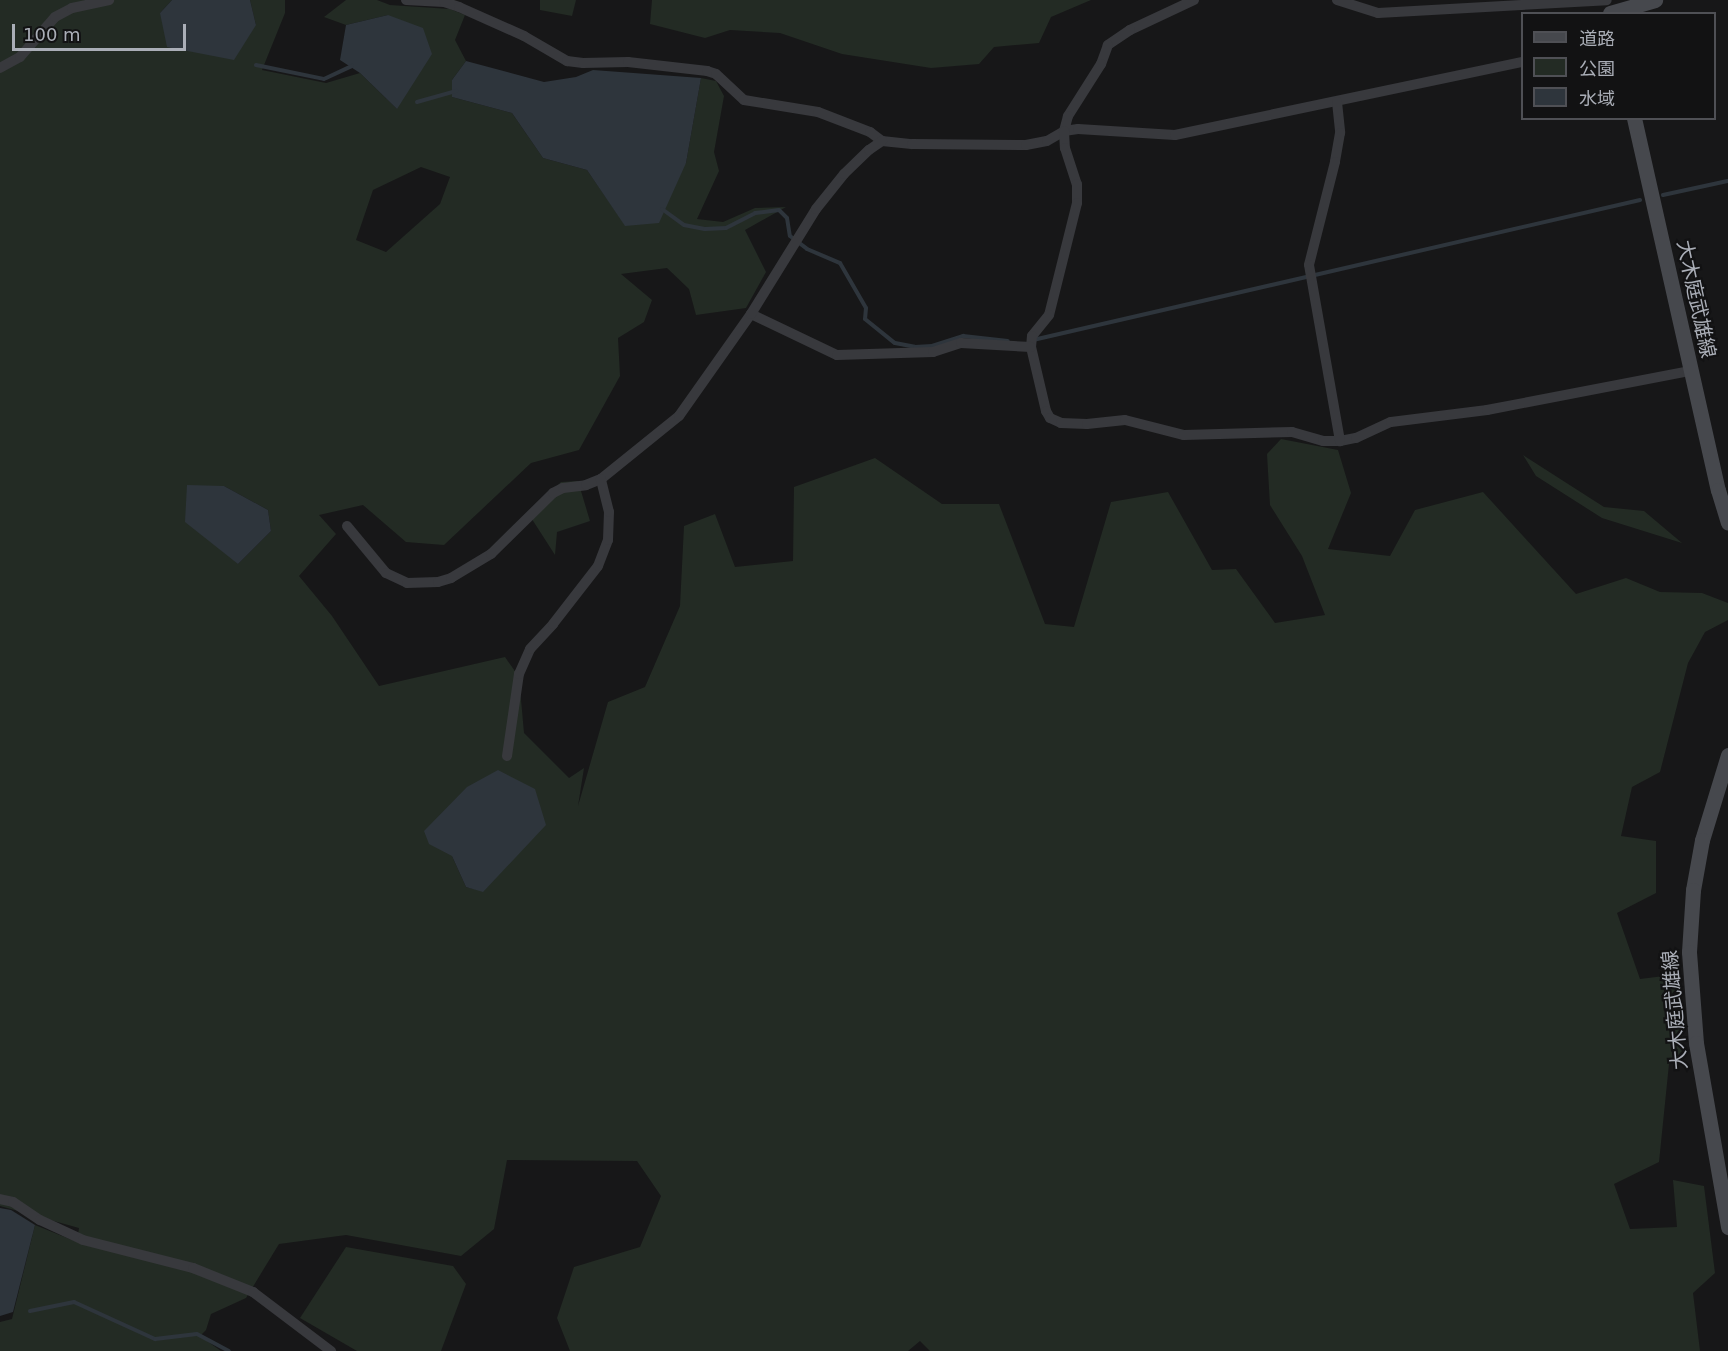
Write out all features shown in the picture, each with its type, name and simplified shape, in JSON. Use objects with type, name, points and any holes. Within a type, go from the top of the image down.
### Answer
[{"type":"main road","points":[[1613,12],[1655,0]]},
{"type":"main road","name":"大木庭武雄線","points":[[1634,120],[1690,371],[1728,523]]},
{"type":"main road","name":"大木庭武雄線","points":[[1728,755],[1702,840],[1693,890],[1689,952],[1696,1043],[1728,1227]]},
{"type":"street","points":[[0,69],[20,57],[55,17],[72,8],[109,0]]},
{"type":"street","points":[[406,0],[444,2],[459,7],[524,36],[567,61],[628,62],[707,71],[716,74],[744,100],[818,112],[870,132],[882,141],[912,144],[1026,145],[1047,141],[1064,131],[1078,129],[1175,135],[1521,62]]},
{"type":"street","points":[[1194,0],[1130,30],[1108,45],[1101,64],[1068,116],[1064,131],[1065,148],[1077,184],[1077,203],[1049,315],[1032,336],[1031,347],[1046,411],[1050,418],[1061,423],[1087,424],[1125,420],[1184,435],[1277,431],[1292,432],[1323,441],[1340,441],[1356,438],[1391,422],[1487,410],[1690,371]]},
{"type":"street","points":[[1337,0],[1378,13],[1570,9],[1607,0]]},
{"type":"street","points":[[1337,102],[1338,143],[1311,276],[1340,441]]},
{"type":"street","points":[[347,526],[386,573],[407,583],[438,582],[451,578],[469,565],[491,554],[553,493],[563,488],[586,485],[601,479],[679,416],[751,314],[816,209],[844,174],[882,141]]},
{"type":"street","points":[[751,314],[837,356],[933,352],[961,343],[1031,347]]},
{"type":"street","points":[[507,756],[519,674],[530,649],[554,624],[598,566],[608,540],[609,512],[601,479]]},
{"type":"street","points":[[0,1199],[14,1202],[40,1220],[83,1240],[193,1268],[253,1292],[331,1351]]},
{"type":"green space","points":[[0,0],[172,0],[160,13],[256,25],[250,0],[285,0],[285,13],[262,70],[326,83],[360,73],[397,109],[388,15],[346,25],[324,17],[346,0],[377,0],[390,5],[450,9],[465,15],[455,40],[466,61],[452,80],[452,97],[512,113],[543,158],[587,170],[625,225],[686,163],[701,78],[716,81],[724,96],[714,152],[719,171],[697,219],[723,222],[755,208],[786,207],[745,230],[766,272],[746,308],[696,315],[689,289],[667,268],[621,274],[652,300],[644,322],[618,338],[620,376],[579,450],[531,463],[444,545],[406,542],[363,505],[319,515],[336,534],[299,576],[332,616],[379,686],[505,657],[519,677],[524,733],[569,778],[584,768],[578,806],[608,702],[645,687],[680,606],[684,526],[715,514],[735,567],[793,561],[794,487],[875,458],[942,504],[999,504],[1045,624],[1074,627],[1111,502],[1168,492],[1212,570],[1236,569],[1275,623],[1325,615],[1302,556],[1270,505],[1267,454],[1281,439],[1338,450],[1351,493],[1328,549],[1390,556],[1415,510],[1483,492],[1576,594],[1626,578],[1660,592],[1702,593],[1728,603],[1728,620],[1705,632],[1688,663],[1660,772],[1632,787],[1621,836],[1656,841],[1656,893],[1617,913],[1640,979],[1680,974],[1683,1050],[1669,1064],[1659,1162],[1614,1184],[1630,1229],[1677,1227],[1673,1180],[1704,1186],[1715,1273],[1693,1293],[1700,1351],[930,1351],[920,1341],[908,1351],[570,1351],[557,1318],[574,1267],[640,1247],[661,1196],[637,1161],[507,1160],[494,1229],[461,1256],[346,1235],[279,1244],[246,1298],[211,1314],[206,1330],[200,1336],[221,1351],[0,1351],[0,1322],[12,1319],[35,1225],[77,1242],[79,1228],[0,1206]],"holes":[[[421,167],[450,177],[440,204],[386,252],[356,240],[373,190]],[[224,486],[268,510],[271,531],[238,564]],[[452,856],[483,891],[466,887]]]},
{"type":"green space","points":[[540,0],[576,0],[572,16],[540,10]]},
{"type":"green space","points":[[652,0],[1091,0],[1051,17],[1039,43],[994,47],[979,64],[931,68],[842,54],[780,33],[730,30],[705,38],[650,24]]},
{"type":"green space","points":[[1523,455],[1604,507],[1644,511],[1682,543],[1602,518],[1536,476]]},
{"type":"green space","points":[[578,481],[590,521],[557,532],[555,555],[528,513],[561,482]]},
{"type":"green space","points":[[346,1247],[453,1266],[466,1284],[441,1351],[357,1351],[300,1318]]},
{"type":"water","points":[[172,0],[250,0],[256,25],[234,60],[167,47],[160,13]]},
{"type":"water","points":[[388,15],[423,28],[432,54],[397,109],[360,73],[340,60],[346,25]]},
{"type":"water","points":[[466,61],[544,82],[576,77],[593,70],[701,78],[686,163],[659,223],[625,226],[587,170],[543,158],[512,113],[452,97],[452,80]]},
{"type":"water","points":[[187,485],[224,486],[268,510],[271,531],[238,564],[185,522]]},
{"type":"water","points":[[498,770],[535,789],[546,825],[483,892],[466,887],[452,856],[429,844],[424,831],[467,787]]},
{"type":"water","points":[[0,1208],[11,1210],[35,1225],[13,1312],[0,1316]]},
{"type":"waterway","points":[[256,65],[324,79],[352,66]]},
{"type":"waterway","points":[[417,102],[456,91]]},
{"type":"waterway","points":[[1663,195],[1728,181]]},
{"type":"waterway","points":[[1033,340],[1640,200]]},
{"type":"waterway","points":[[662,209],[684,225],[705,229],[726,228],[755,213],[779,210],[787,218],[790,236],[807,249],[840,263],[866,308],[865,319],[895,343],[915,347],[932,346],[963,336],[1008,341]]},
{"type":"waterway","points":[[30,1311],[74,1302],[155,1339],[197,1334],[229,1351]]}]
